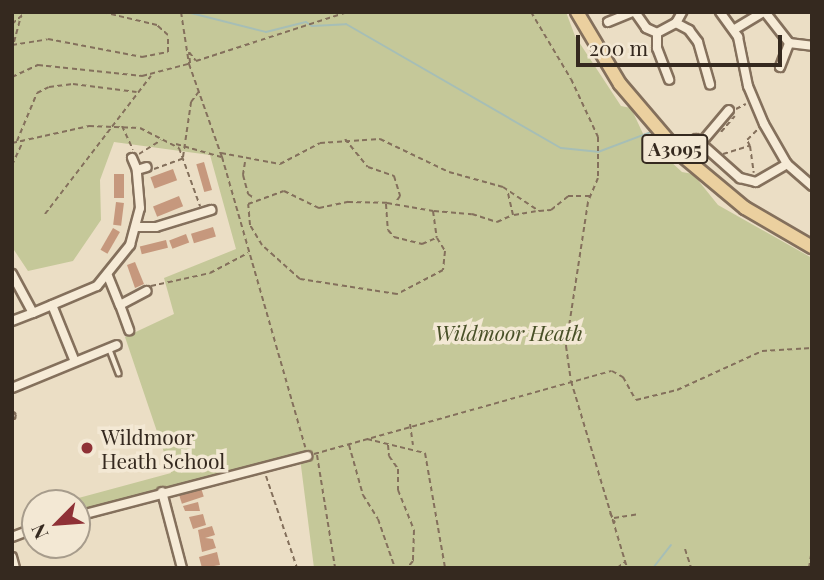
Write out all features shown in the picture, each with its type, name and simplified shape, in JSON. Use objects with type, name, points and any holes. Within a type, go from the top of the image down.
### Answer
[{"type":"main road","name":"A3095","points":[[578,12],[620,84],[679,153],[745,208],[812,247]]},
{"type":"street","points":[[608,22],[634,12],[646,28],[657,33]]},
{"type":"street","points":[[657,33],[676,23],[682,12]]},
{"type":"street","points":[[720,12],[735,29],[748,86],[787,164],[812,186]]},
{"type":"street","points":[[735,29],[764,12],[789,43],[812,46]]},
{"type":"street","points":[[676,23],[698,42],[710,84]]},
{"type":"street","points":[[657,33],[657,48],[669,80]]},
{"type":"street","points":[[780,67],[789,43]]},
{"type":"street","points":[[729,110],[698,141],[740,178],[753,181],[787,164]]},
{"type":"street","points":[[12,321],[52,305],[108,276],[130,245],[137,227],[137,170],[132,158]]},
{"type":"street","points":[[137,170],[147,167]]},
{"type":"street","points":[[137,227],[156,227],[207,212]]},
{"type":"street","points":[[12,274],[33,313]]},
{"type":"street","points":[[108,276],[129,330]]},
{"type":"street","points":[[120,305],[147,289]]},
{"type":"street","points":[[52,305],[75,362]]},
{"type":"street","points":[[12,388],[113,346]]},
{"type":"street","points":[[91,512],[312,454]]},
{"type":"street","points":[[162,492],[182,568]]},
{"type":"street","points":[[12,558],[15,568]]},
{"type":"lane","points":[[113,346],[119,373]]},
{"type":"path","points":[[12,24],[26,12]]},
{"type":"path","points":[[21,16],[13,44],[48,39],[149,57],[169,52],[167,35],[157,25],[102,12]]},
{"type":"path","points":[[189,64],[189,52],[196,61],[348,12]]},
{"type":"path","points":[[531,12],[571,79],[598,137],[598,178],[590,196],[569,309],[566,346],[571,381],[627,568]]},
{"type":"path","points":[[181,14],[189,64],[221,155],[312,454],[335,568]]},
{"type":"path","points":[[12,77],[38,65],[151,76],[189,64]]},
{"type":"path","points":[[45,214],[151,76]]},
{"type":"path","points":[[14,142],[37,93],[48,87],[73,84],[139,93]]},
{"type":"path","points":[[183,159],[191,102],[200,89]]},
{"type":"path","points":[[14,142],[122,125],[140,128],[161,140],[175,144],[245,160],[280,164],[320,143],[344,139],[380,139],[449,172],[479,178],[539,211]]},
{"type":"path","points":[[122,125],[137,157],[161,140]]},
{"type":"path","points":[[753,181],[755,166],[747,140],[760,128]]},
{"type":"path","points":[[344,139],[368,167],[394,176],[400,196],[395,204]]},
{"type":"path","points":[[12,165],[23,141]]},
{"type":"path","points":[[175,144],[207,212]]},
{"type":"path","points":[[715,156],[750,146]]},
{"type":"path","points":[[147,167],[149,171],[183,159]]},
{"type":"path","points":[[245,160],[243,175],[248,194],[255,198]]},
{"type":"path","points":[[433,211],[437,238],[445,251],[443,270],[397,293],[333,281],[306,282],[262,245],[250,225],[248,204],[255,198],[284,191],[319,208],[348,202],[386,202],[433,211],[472,214],[497,222],[513,215],[551,210],[568,196],[590,196]]},
{"type":"path","points":[[510,193],[513,215]]},
{"type":"path","points":[[386,202],[388,230],[394,237],[422,244],[437,238]]},
{"type":"path","points":[[147,289],[198,276],[249,253]]},
{"type":"path","points":[[312,454],[410,424],[601,374],[619,374],[634,399],[639,400],[677,390],[744,358],[787,349],[812,348]]},
{"type":"path","points":[[410,424],[413,446]]},
{"type":"path","points":[[365,438],[388,444],[413,446],[428,460],[428,483],[445,568]]},
{"type":"path","points":[[348,443],[363,495],[378,519],[395,568]]},
{"type":"path","points":[[388,444],[389,456],[398,469],[398,490],[414,530],[413,561],[407,568]]},
{"type":"path","points":[[262,467],[297,568]]},
{"type":"path","points":[[610,512],[616,531]]},
{"type":"path","points":[[614,519],[638,514]]},
{"type":"path","points":[[685,549],[691,568]]},
{"type":"path","points":[[809,568],[812,550]]},
{"type":"path","points":[[617,568],[625,561]]},
{"type":"green space","name":"Wildmoor Heath","points":[[12,12],[566,12],[575,36],[621,106],[631,108],[645,138],[682,172],[693,174],[718,205],[812,258],[812,568],[314,568],[300,458],[91,519],[91,495],[171,473],[125,337],[174,314],[164,278],[236,249],[210,155],[114,142],[100,180],[101,220],[73,261],[28,271],[12,247]]},
{"type":"building","points":[[204,162],[212,190],[204,192],[196,164]]},
{"type":"building","points":[[173,169],[177,180],[155,188],[150,177]]},
{"type":"building","points":[[114,174],[124,174],[124,198],[114,198]]},
{"type":"building","points":[[179,196],[183,206],[157,217],[153,206]]},
{"type":"building","points":[[116,202],[124,203],[121,226],[113,225]]},
{"type":"building","points":[[213,227],[216,237],[194,243],[191,234]]},
{"type":"building","points":[[113,228],[120,232],[107,254],[100,250]]},
{"type":"building","points":[[186,234],[189,242],[172,249],[169,240]]},
{"type":"building","points":[[166,240],[168,248],[142,254],[140,247]]},
{"type":"building","points":[[135,262],[144,284],[135,288],[127,265]]},
{"type":"building","points":[[201,488],[204,497],[182,504],[179,495]]},
{"type":"building","points":[[198,502],[200,511],[185,511],[183,506]]},
{"type":"building","points":[[203,514],[206,525],[193,529],[189,517]]},
{"type":"building","points":[[212,526],[215,535],[205,538],[213,539],[216,548],[202,552],[198,530]]},
{"type":"building","points":[[217,552],[220,565],[202,568],[199,557]]},
{"type":"waterway","points":[[187,12],[266,32],[306,22],[312,26],[346,24],[561,148],[598,152],[651,132]]},
{"type":"waterway","points":[[653,568],[671,545]]},
{"type":"place","name":"Wildmoor Heath School","points":[[87,448]]}]
